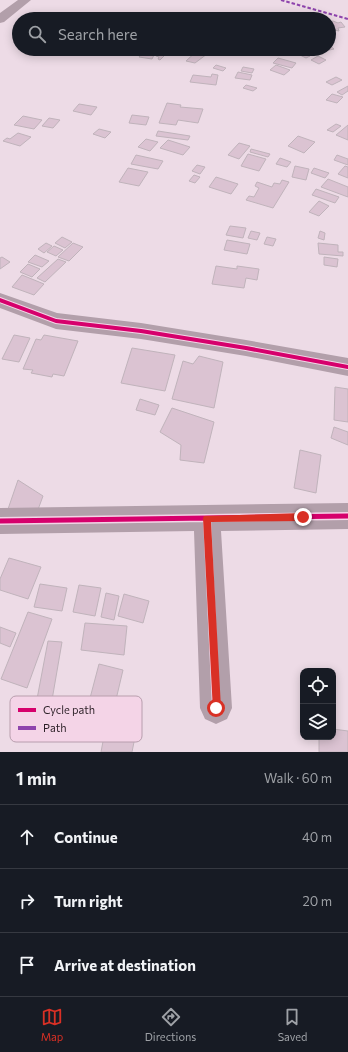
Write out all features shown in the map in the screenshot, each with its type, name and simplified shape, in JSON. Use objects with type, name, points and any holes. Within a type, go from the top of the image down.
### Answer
[{"type":"street","points":[[0,19],[25,0]]},
{"type":"street","points":[[0,8],[13,9]]},
{"type":"street","points":[[0,300],[56,321],[239,346],[348,367]]},
{"type":"street","points":[[0,521],[348,516]]},
{"type":"street","points":[[207,518],[216,708]]},
{"type":"building","points":[[336,22],[341,22],[345,27],[338,28],[339,31],[336,30]]},
{"type":"building","points":[[140,56],[154,56],[152,59],[139,57]]},
{"type":"building","points":[[156,56],[164,56],[160,60],[158,59],[159,57]]},
{"type":"building","points":[[191,56],[204,56],[195,63],[186,61]]},
{"type":"building","points":[[318,56],[326,60],[319,64],[311,60]]},
{"type":"building","points":[[278,58],[296,63],[292,68],[273,63]]},
{"type":"building","points":[[216,65],[226,68],[223,71],[213,68]]},
{"type":"building","points":[[276,65],[290,70],[284,75],[270,70]]},
{"type":"building","points":[[243,67],[254,69],[252,73],[241,71]]},
{"type":"building","points":[[238,72],[252,75],[250,80],[235,78]]},
{"type":"building","points":[[212,74],[218,75],[216,85],[190,82],[193,75],[211,77]]},
{"type":"building","points":[[336,77],[342,80],[332,85],[326,82]]},
{"type":"building","points":[[246,85],[257,88],[253,91],[243,88]]},
{"type":"building","points":[[348,86],[348,91],[342,95],[337,92]]},
{"type":"building","points":[[332,94],[343,97],[337,103],[326,100]]},
{"type":"building","points":[[167,103],[181,105],[180,107],[203,109],[198,123],[178,120],[176,125],[159,123]]},
{"type":"building","points":[[79,104],[97,107],[91,115],[73,111]]},
{"type":"building","points":[[132,115],[149,117],[146,125],[129,123]]},
{"type":"building","points":[[23,116],[42,120],[34,129],[14,125]]},
{"type":"building","points":[[49,118],[60,120],[53,128],[42,126]]},
{"type":"building","points":[[336,124],[341,126],[333,132],[327,130]]},
{"type":"building","points":[[348,125],[348,140],[336,135]]},
{"type":"building","points":[[99,129],[111,132],[105,138],[93,134]]},
{"type":"building","points":[[158,131],[190,136],[188,140],[156,136]]},
{"type":"building","points":[[18,133],[31,137],[20,146],[3,141],[7,138],[10,139]]},
{"type":"building","points":[[298,136],[315,142],[304,153],[288,146]]},
{"type":"building","points":[[146,139],[158,142],[150,151],[138,147]]},
{"type":"building","points":[[168,140],[190,147],[183,155],[160,148]]},
{"type":"building","points":[[239,143],[250,146],[239,159],[228,155]]},
{"type":"building","points":[[251,149],[270,154],[268,157],[250,152]]},
{"type":"building","points":[[248,154],[266,159],[259,171],[241,166]]},
{"type":"building","points":[[136,155],[163,161],[158,169],[131,164]]},
{"type":"building","points":[[337,155],[348,159],[348,165],[334,160]]},
{"type":"building","points":[[280,158],[291,162],[287,167],[276,164]]},
{"type":"building","points":[[197,165],[205,167],[200,174],[192,171]]},
{"type":"building","points":[[295,166],[309,169],[306,180],[292,177]]},
{"type":"building","points":[[345,166],[348,167],[348,178],[338,174]]},
{"type":"building","points":[[128,168],[148,172],[139,186],[119,182]]},
{"type":"building","points":[[314,168],[329,173],[325,178],[311,173]]},
{"type":"building","points":[[194,175],[200,177],[195,183],[189,181]]},
{"type":"building","points":[[216,177],[238,184],[231,194],[209,187]]},
{"type":"building","points":[[328,179],[348,187],[348,197],[321,187]]},
{"type":"building","points":[[282,180],[289,182],[273,208],[246,200],[249,196],[254,197],[259,188],[255,186],[257,182],[272,187],[274,183],[280,184]]},
{"type":"building","points":[[316,189],[339,197],[335,203],[312,195]]},
{"type":"building","points":[[319,201],[329,206],[319,216],[309,212]]},
{"type":"building","points":[[230,226],[246,228],[243,238],[226,235]]},
{"type":"building","points":[[251,231],[260,233],[257,240],[248,238]]},
{"type":"building","points":[[320,231],[325,233],[324,240],[318,238]]},
{"type":"building","points":[[62,237],[72,242],[65,248],[55,243]]},
{"type":"building","points":[[267,237],[276,239],[273,246],[264,244]]},
{"type":"building","points":[[227,240],[250,244],[247,254],[224,250]]},
{"type":"building","points":[[46,243],[52,246],[44,253],[38,249]]},
{"type":"building","points":[[73,243],[83,247],[69,261],[58,257]]},
{"type":"building","points":[[318,243],[338,245],[338,252],[343,252],[343,256],[319,254]]},
{"type":"building","points":[[54,246],[63,250],[56,256],[47,252]]},
{"type":"building","points":[[35,255],[49,261],[42,267],[28,262]]},
{"type":"building","points":[[2,257],[10,262],[0,269],[0,258]]},
{"type":"building","points":[[324,257],[338,259],[337,267],[324,265]]},
{"type":"building","points":[[58,259],[66,262],[45,282],[37,278]]},
{"type":"building","points":[[28,264],[40,269],[32,277],[20,272]]},
{"type":"building","points":[[216,266],[237,269],[237,266],[259,269],[257,280],[246,278],[244,288],[212,284]]},
{"type":"building","points":[[22,275],[44,284],[34,295],[12,287]]},
{"type":"building","points":[[14,335],[30,338],[19,362],[2,359]]},
{"type":"building","points":[[44,335],[78,341],[64,376],[53,374],[52,377],[31,373],[33,370],[23,369],[36,339],[41,340]]},
{"type":"building","points":[[132,348],[175,355],[165,391],[121,383]]},
{"type":"building","points":[[199,356],[223,362],[214,408],[172,399],[183,361],[193,364]]},
{"type":"building","points":[[335,387],[348,389],[348,422],[334,420]]},
{"type":"building","points":[[140,399],[159,405],[155,415],[136,410]]},
{"type":"building","points":[[172,408],[214,422],[204,463],[180,460],[181,445],[160,432]]},
{"type":"building","points":[[334,427],[348,432],[348,445],[331,438]]},
{"type":"building","points":[[300,450],[321,455],[316,493],[294,488]]},
{"type":"building","points":[[18,480],[43,496],[36,515],[6,515]]},
{"type":"building","points":[[9,558],[41,567],[28,599],[0,590],[0,579]]},
{"type":"building","points":[[40,584],[67,588],[62,611],[34,607]]},
{"type":"building","points":[[79,585],[101,588],[95,616],[73,612]]},
{"type":"building","points":[[106,593],[119,596],[114,620],[101,617]]},
{"type":"building","points":[[124,594],[149,601],[143,623],[118,616]]},
{"type":"building","points":[[28,612],[52,619],[27,688],[1,679]]},
{"type":"building","points":[[85,623],[127,626],[124,655],[81,650]]},
{"type":"building","points":[[0,627],[16,633],[10,647],[0,643]]},
{"type":"building","points":[[48,641],[62,642],[53,696],[38,696]]},
{"type":"building","points":[[99,664],[123,670],[117,696],[91,696]]},
{"type":"building","points":[[336,729],[348,731],[348,752],[319,752],[319,740],[336,740]]},
{"type":"building","points":[[103,742],[134,742],[132,752],[101,752]]},
{"type":"marked path","points":[[281,0],[323,12]]},
{"type":"marked path","points":[[336,16],[348,19]]},
{"type":"cycle path","points":[[0,300],[56,321],[141,331],[246,348],[348,367]]},
{"type":"cycle path","points":[[207,518],[348,516]]},
{"type":"cycle path","points":[[0,521],[207,518],[216,708]]},
{"type":"route","points":[[216,708],[207,518],[303,517]]}]
